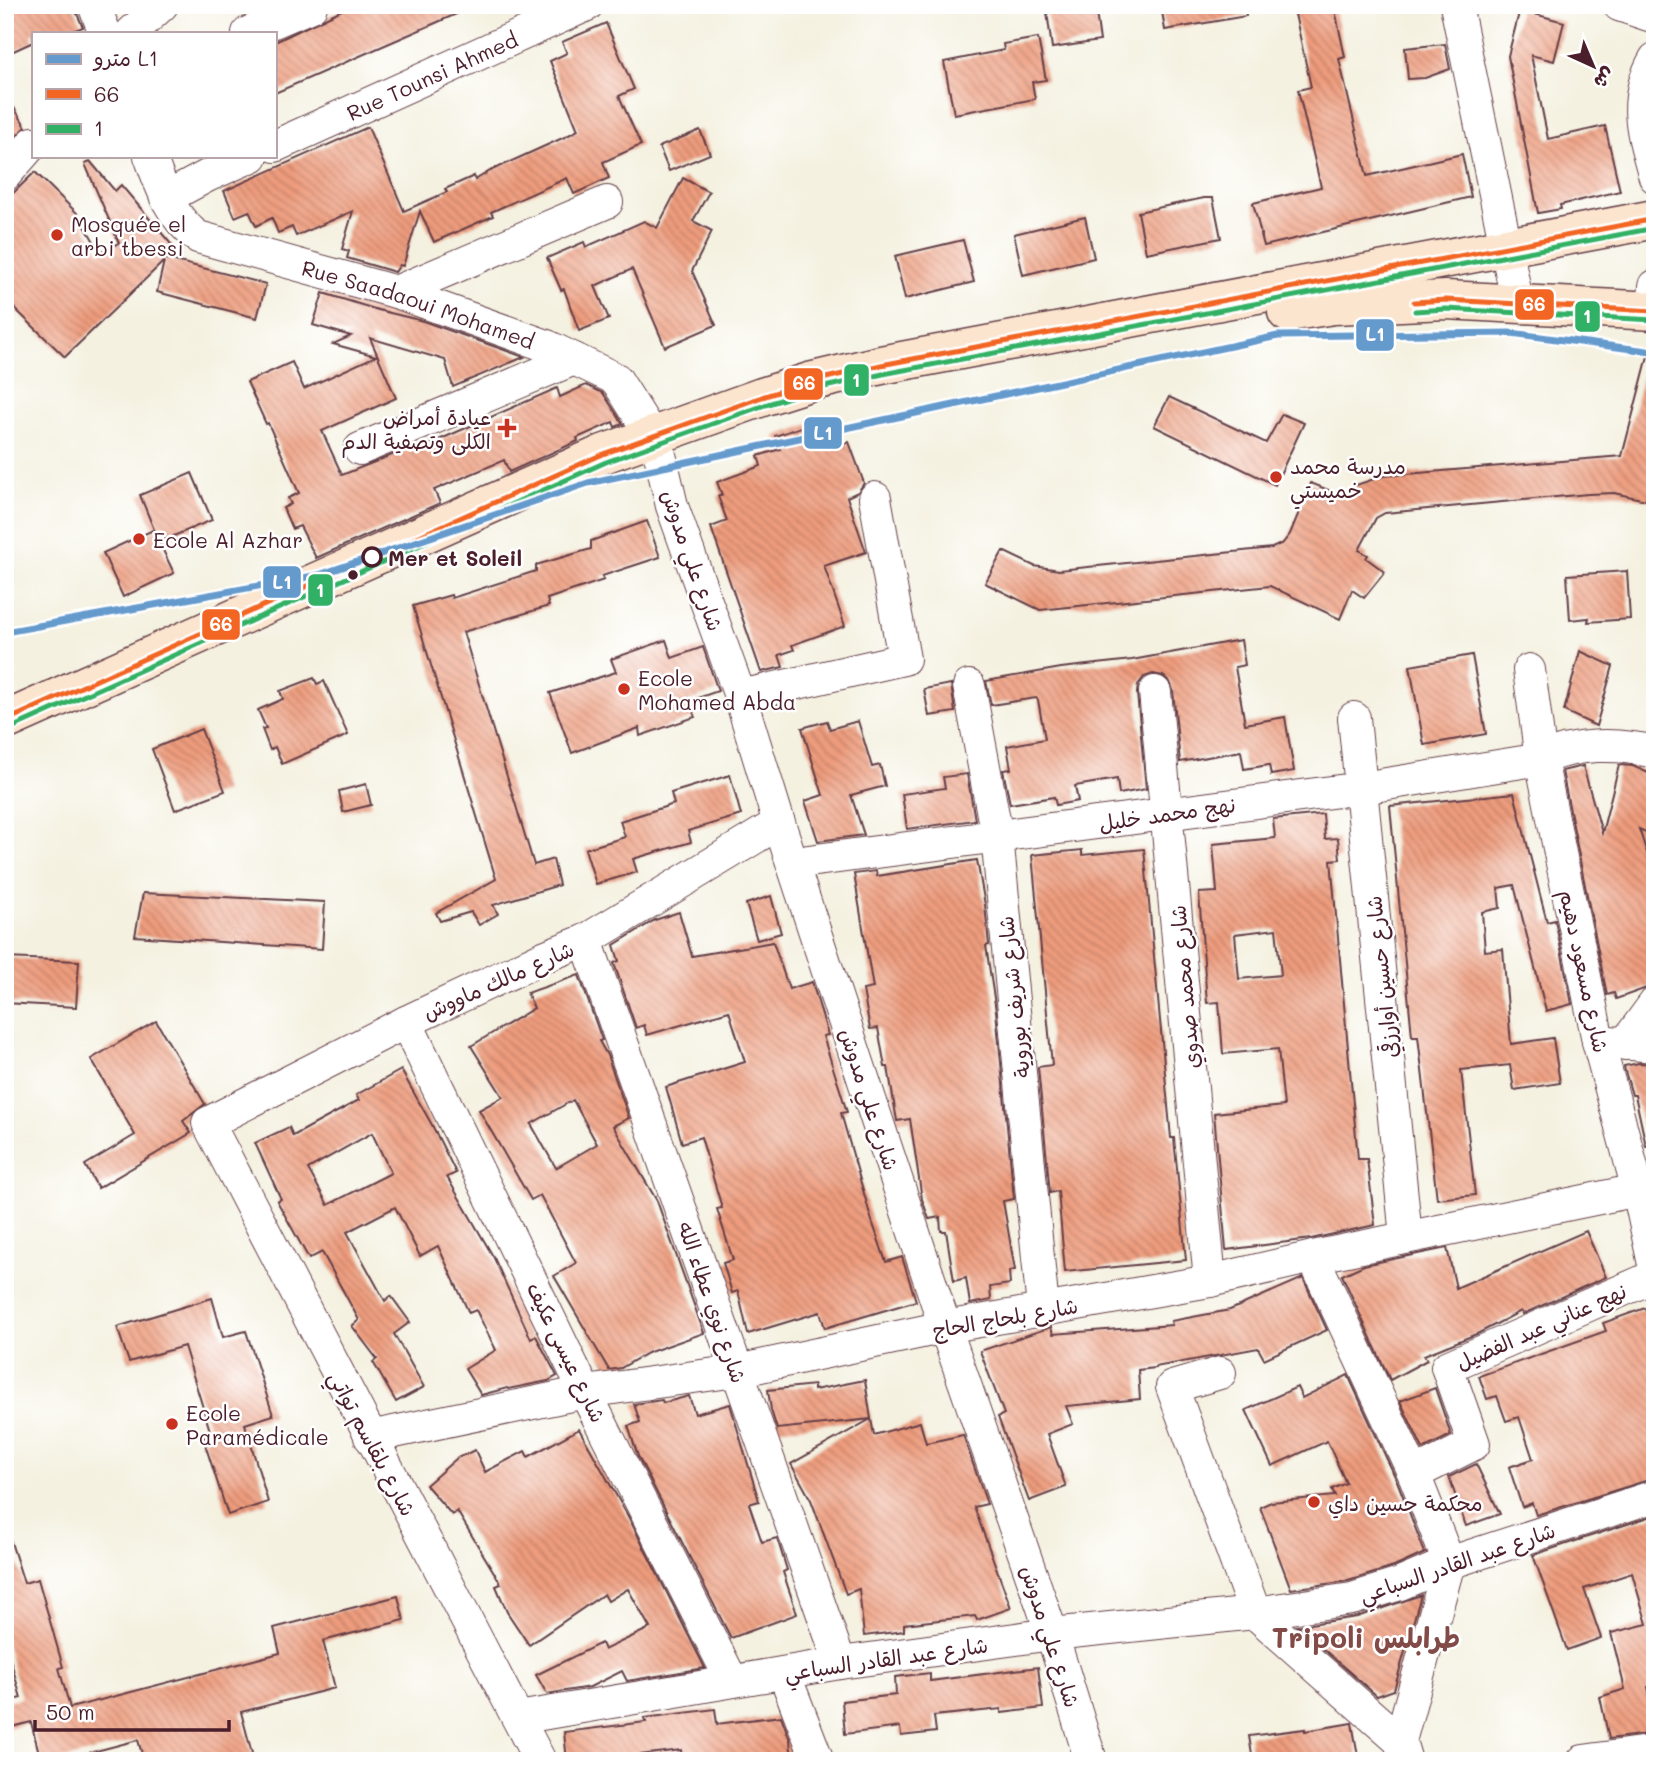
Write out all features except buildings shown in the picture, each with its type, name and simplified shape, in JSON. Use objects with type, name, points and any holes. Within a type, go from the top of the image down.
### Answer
[{"type":"main road","points":[[5,749],[762,397],[881,365],[1655,219]]},
{"type":"main road","points":[[5,721],[603,454],[714,435],[777,414],[897,385],[1334,305],[1446,300],[1518,305],[1654,302]]},
{"type":"street","points":[[94,5],[105,32]]},
{"type":"street","points":[[132,32],[162,5]]},
{"type":"street","name":"Rue Tounsi Ahmed","points":[[276,146],[587,5]]},
{"type":"street","points":[[1456,5],[1518,305]]},
{"type":"street","points":[[1619,5],[1655,17]]},
{"type":"street","points":[[250,32],[311,6]]},
{"type":"street","points":[[1655,59],[1648,70],[1641,94],[1640,115],[1655,177]]},
{"type":"street","points":[[5,175],[32,144]]},
{"type":"street","name":"Rue Saadaoui Mohamed","points":[[151,158],[166,198],[185,228],[198,237],[396,292],[547,346],[616,379],[656,445]]},
{"type":"street","points":[[166,198],[248,158]]},
{"type":"street","points":[[396,292],[607,202]]},
{"type":"street","points":[[360,449],[574,359]]},
{"type":"street","name":"شارع علي مدوش","points":[[656,445],[672,506],[740,696],[779,823],[945,1327],[1052,1634],[1091,1761]]},
{"type":"street","points":[[740,696],[904,659],[875,498]]},
{"type":"street","name":"شارع مسعود دهيم","points":[[1529,670],[1541,760],[1626,1044],[1638,1190],[1655,1269]]},
{"type":"street","name":"شارع شريف بوروية","points":[[970,686],[997,836],[1044,1309]]},
{"type":"street","name":"شارع محمد صدوي","points":[[1156,692],[1210,1282]]},
{"type":"street","name":"شارع حسين أوارزقي","points":[[1354,718],[1406,1237]]},
{"type":"street","name":"نهج محمد خليل","points":[[793,863],[1362,788],[1541,760],[1556,752],[1600,746],[1631,746],[1655,752]]},
{"type":"street","name":"شارع مالك ماووش","points":[[208,1123],[406,1022],[586,940],[779,823]]},
{"type":"street","name":"شارع نوي عطاء الله","points":[[586,940],[840,1663]]},
{"type":"street","points":[[1626,1044],[1655,1003]]},
{"type":"street","name":"شارع عيسى عكيف","points":[[406,1022],[586,1392],[732,1681]]},
{"type":"street","name":"شارع بلقاسم تواتي","points":[[208,1123],[540,1761]]},
{"type":"street","name":"شارع بلحاج الحاج","points":[[370,1437],[586,1392],[737,1371],[945,1327],[1210,1282],[1406,1237],[1638,1190]]},
{"type":"street","points":[[1220,1374],[1171,1387],[1255,1613],[1403,1751],[1449,1563],[1414,1474],[1313,1257]]},
{"type":"street","name":"نهج عناني عبد الفضيل","points":[[1414,1474],[1474,1444],[1447,1367],[1655,1276]]},
{"type":"street","name":"شارع عبد القادر السباعي","points":[[518,1718],[840,1663],[1052,1634],[1255,1613],[1352,1599],[1400,1584],[1449,1563],[1655,1496]]},
{"type":"street","points":[[784,1672],[818,1761]]},
{"type":"street","points":[[1583,1761],[1655,1751]]},
{"type":"metro line","name":"L1","points":[[5,632],[319,575],[588,483],[1278,336],[1511,333],[1655,352]]},
{"type":"transit line","name":"66","points":[[5,721],[603,454],[809,382],[881,365],[1655,219]]},
{"type":"transit line","name":"1","points":[[9,729],[606,462],[811,390],[883,374],[1655,228]]},
{"type":"transit line","name":"66","points":[[1414,302],[1446,300],[1655,311]]},
{"type":"transit line","name":"1","points":[[1415,311],[1446,309],[1655,320]]},
{"type":"place","name":"Mosquée el arbi tbessi","points":[[57,235]]},
{"type":"place","name":"عيادة أمراض الكلى وتصفية الدم","points":[[507,428]]},
{"type":"place","name":"مدرسة محمد خميستي","points":[[1276,477]]},
{"type":"place","name":"Ecole Al Azhar","points":[[139,539]]},
{"type":"place","name":"Mer et Soleil","points":[[372,557]]},
{"type":"place","name":"Ecole Mohamed Abda","points":[[624,689]]},
{"type":"place","name":"Ecole Paramédicale","points":[[172,1424]]},
{"type":"place","name":"محكمة حسين داي","points":[[1314,1502]]},
{"type":"district","name":"Tripoli طرابلس","points":[[1366,1637]]}]
